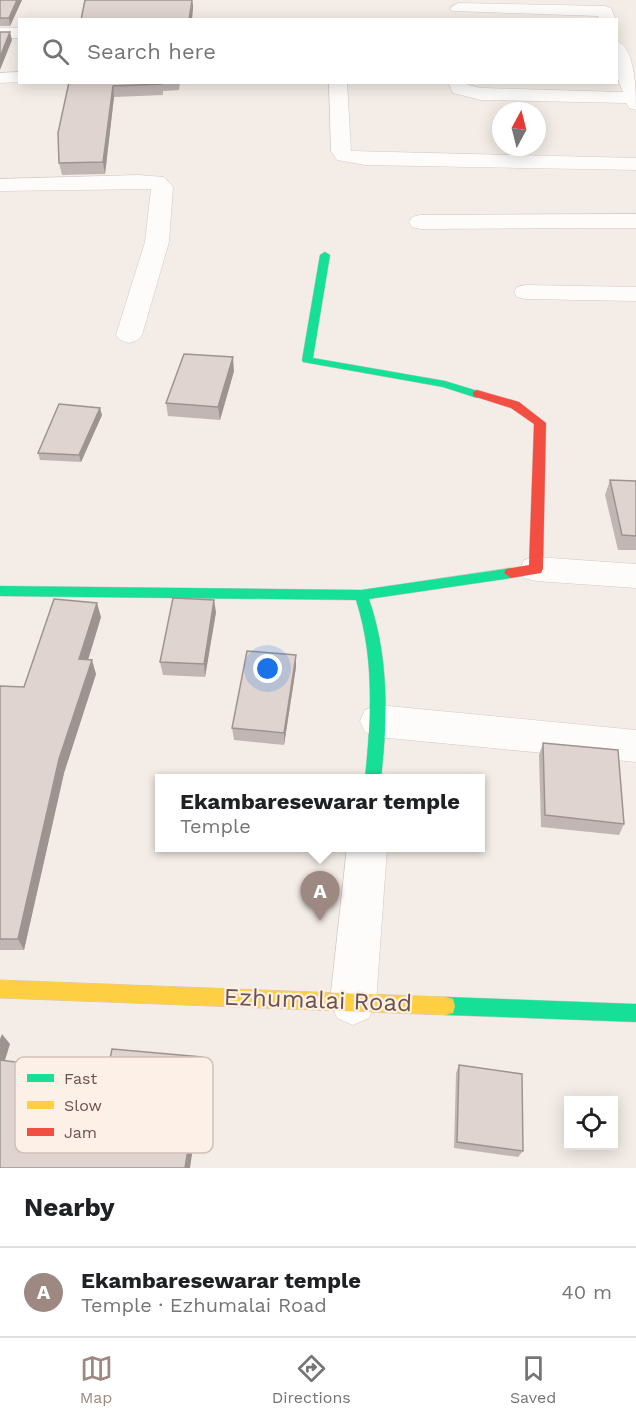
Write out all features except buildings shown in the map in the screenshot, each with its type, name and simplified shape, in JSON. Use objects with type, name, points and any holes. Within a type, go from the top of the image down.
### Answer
[{"type":"street","points":[[458,9],[605,11],[607,18]]},
{"type":"street","points":[[0,33],[18,33]]},
{"type":"street","points":[[458,84],[460,89],[481,94],[635,101],[618,52]]},
{"type":"street","points":[[0,78],[18,77]]},
{"type":"street","points":[[338,84],[340,151],[345,156],[365,159],[636,164]]},
{"type":"street","points":[[0,185],[138,181],[156,182],[162,187],[157,242],[129,335]]},
{"type":"street","points":[[420,222],[636,221]]},
{"type":"street","points":[[325,255],[307,360],[445,384],[515,405],[540,423],[536,569]]},
{"type":"street","points":[[526,292],[636,294]]},
{"type":"street","points":[[0,591],[361,595],[536,569],[636,576]]},
{"type":"street","points":[[361,595],[370,615],[378,665],[378,722],[373,774]]},
{"type":"street","points":[[378,722],[636,746]]},
{"type":"street","points":[[352,1002],[368,852]]},
{"type":"street","name":"Ezhumalai Road","points":[[0,989],[636,1013]]},
{"type":"traffic: fast","points":[[325,255],[307,360],[445,384],[477,394]]},
{"type":"traffic: fast","points":[[361,595],[511,573]]},
{"type":"traffic: fast","points":[[0,591],[361,595],[369,618],[377,663],[378,708],[373,774]]},
{"type":"traffic: fast","points":[[446,1006],[636,1013]]},
{"type":"traffic: slow","points":[[0,989],[446,1006]]},
{"type":"traffic: jam","points":[[477,394],[515,405],[540,423],[536,569],[511,573]]},
{"type":"place","name":"Ekambaresewarar temple","points":[[320,921]]}]
